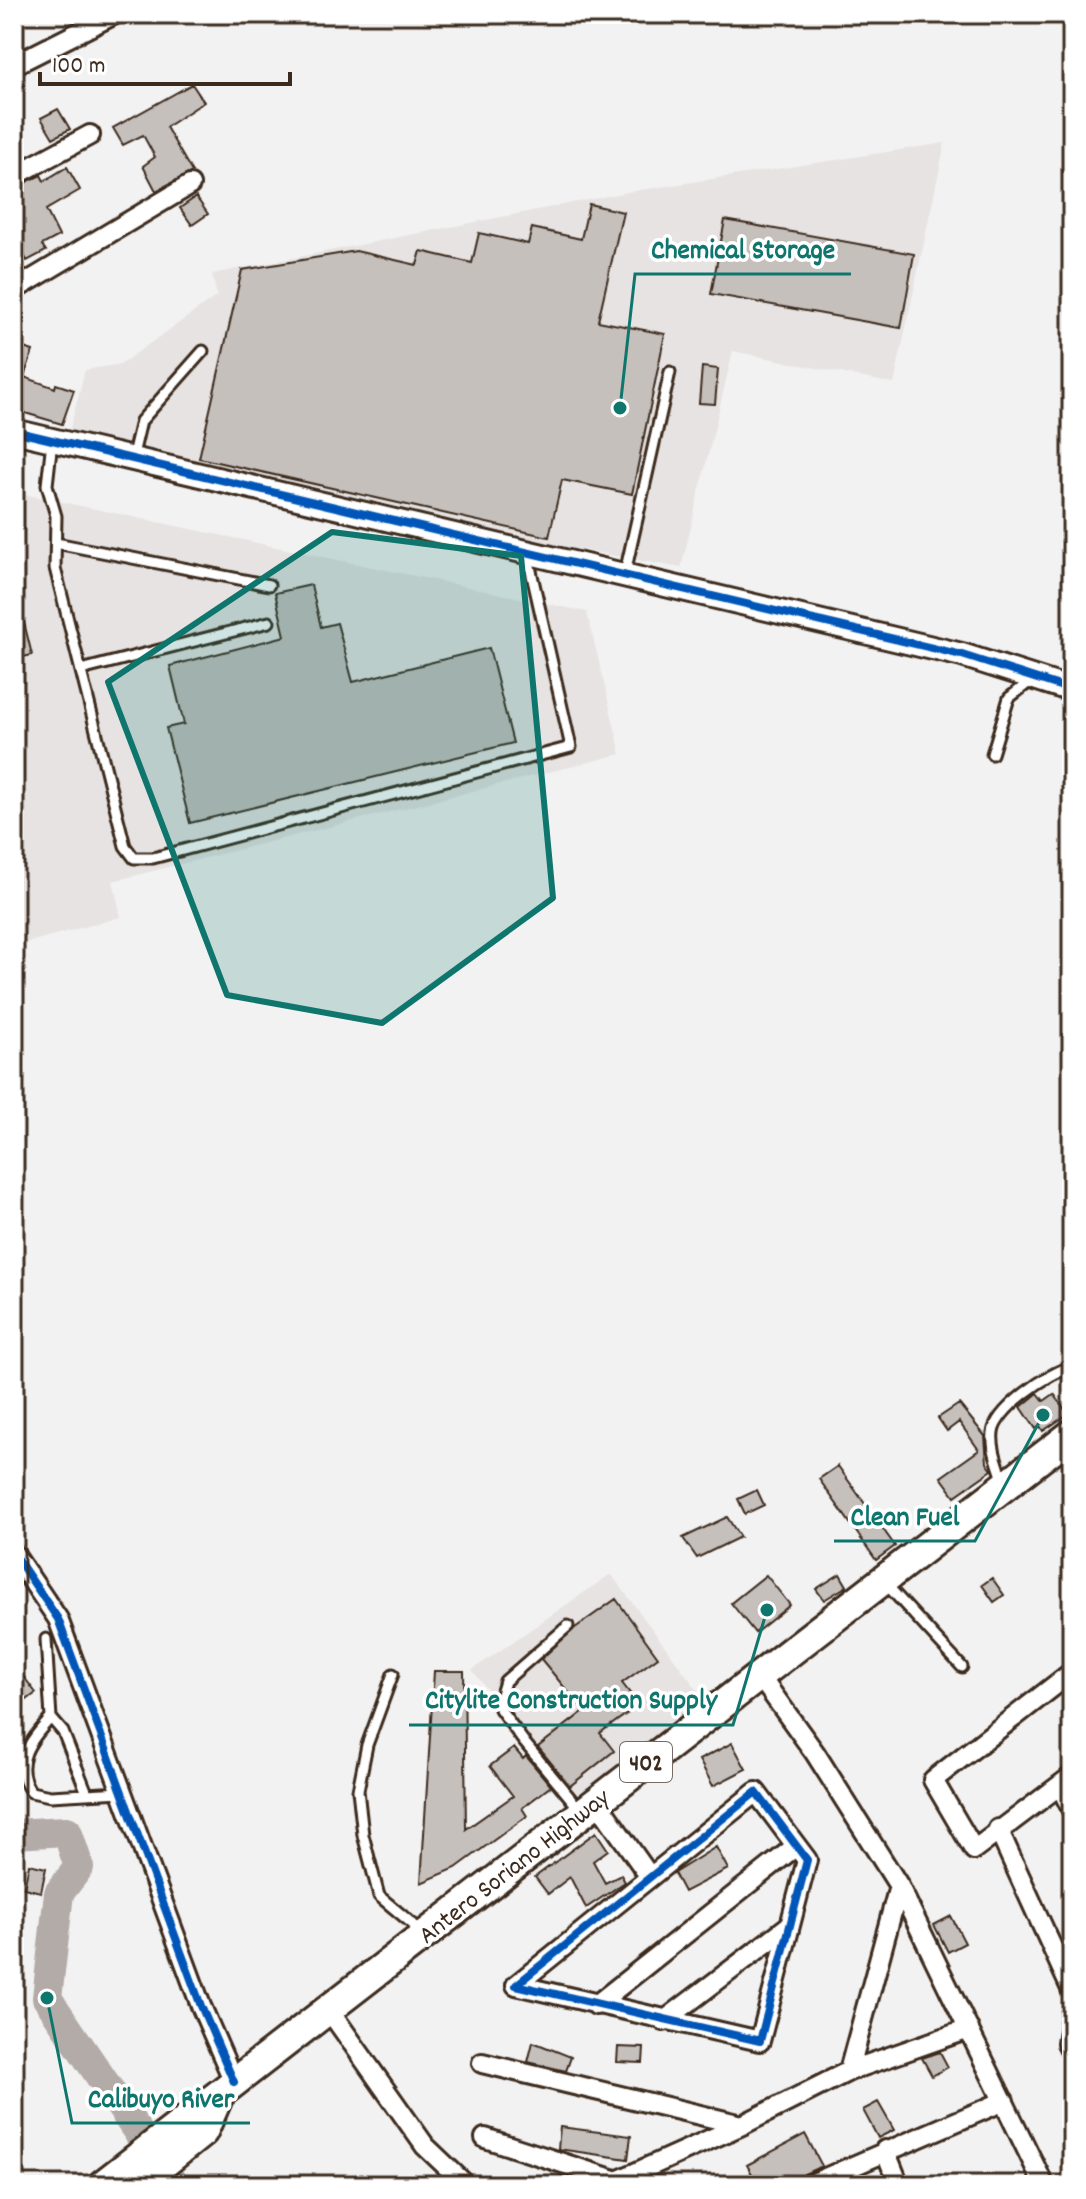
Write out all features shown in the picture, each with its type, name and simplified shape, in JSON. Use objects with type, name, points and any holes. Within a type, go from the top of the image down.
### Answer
[{"type":"main road","name":"Antero Soriano Highway","points":[[109,2180],[191,2120],[227,2087],[588,1805],[761,1678],[1072,1434]]},
{"type":"street","points":[[14,65],[115,14]]},
{"type":"street","points":[[14,176],[90,135]]},
{"type":"street","points":[[14,290],[190,185]]},
{"type":"street","points":[[14,431],[962,655],[1072,690]]},
{"type":"street","points":[[14,1554],[58,1619],[201,2006],[227,2087]]},
{"type":"street","points":[[1072,1672],[933,1780],[974,1850],[998,1829],[1066,1781],[1072,1810]]},
{"type":"street","points":[[761,1678],[815,1753],[899,1886],[1044,2185]]},
{"type":"street","points":[[756,1792],[796,1846],[807,1860],[760,2041],[516,1985],[756,1792]]},
{"type":"street","points":[[588,1805],[650,1877]]},
{"type":"street","points":[[998,1829],[1072,1991]]},
{"type":"street","points":[[596,2005],[796,1846]]},
{"type":"street","points":[[849,2071],[899,1886]]},
{"type":"street","points":[[664,2021],[790,1925]]},
{"type":"street","points":[[329,2010],[425,2146],[466,2185]]},
{"type":"street","points":[[1072,2012],[1067,2043],[1072,2053]]},
{"type":"street","points":[[485,2138],[613,2183],[742,2125],[849,2071],[969,2029]]},
{"type":"street","points":[[482,2063],[742,2125]]},
{"type":"street","points":[[809,2185],[833,2180],[885,2150],[1004,2101]]},
{"type":"street","points":[[885,2150],[899,2185]]},
{"type":"lane","points":[[132,459],[141,421],[203,351]]},
{"type":"lane","points":[[625,573],[670,372]]},
{"type":"lane","points":[[52,441],[47,485],[56,516],[55,568],[125,846],[134,858],[153,858],[571,747],[527,552]]},
{"type":"lane","points":[[56,543],[269,585]]},
{"type":"lane","points":[[81,670],[269,622]]},
{"type":"lane","points":[[992,754],[1009,698],[1035,676]]},
{"type":"lane","points":[[1005,1486],[993,1440],[1000,1415],[1053,1373],[1072,1367]]},
{"type":"lane","points":[[883,1581],[962,1667]]},
{"type":"lane","points":[[568,1626],[505,1681],[499,1701],[500,1709],[524,1742],[588,1805]]},
{"type":"lane","points":[[46,1639],[51,1718],[63,1732],[87,1793]]},
{"type":"lane","points":[[393,1674],[367,1745],[358,1790],[363,1835],[379,1896],[424,1933]]},
{"type":"lane","points":[[51,1718],[26,1749],[24,1782],[31,1792],[50,1796],[122,1792]]},
{"type":"highlighted area","points":[[332,532],[521,556],[553,898],[382,1023],[227,995],[108,682]]},
{"type":"shaded area","points":[[945,143],[894,384],[733,351],[681,568],[556,545],[68,436],[85,370],[121,364],[217,296],[212,274],[628,192]]},
{"type":"shaded area","points":[[14,492],[587,612],[621,754],[113,881],[121,917],[14,946]]},
{"type":"shaded area","points":[[611,1574],[705,1700],[573,1798],[472,1670]]},
{"type":"building","points":[[192,84],[204,102],[166,127],[192,172],[156,191],[143,166],[155,157],[143,135],[123,145],[113,128]]},
{"type":"building","points":[[58,109],[70,129],[53,138],[41,118]]},
{"type":"building","points":[[67,167],[80,190],[46,210],[59,236],[42,245],[46,251],[27,261],[14,237],[14,188],[41,175],[44,181]]},
{"type":"building","points":[[196,197],[208,214],[192,225],[180,208]]},
{"type":"building","points":[[589,204],[623,212],[598,321],[665,334],[632,494],[562,480],[549,537],[199,458],[242,270],[356,251],[417,265],[421,251],[472,263],[479,233],[528,244],[532,228],[581,239]]},
{"type":"building","points":[[725,220],[914,254],[901,328],[711,294]]},
{"type":"building","points":[[14,345],[33,351],[24,377],[55,388],[56,384],[74,390],[62,424],[15,410],[19,399],[14,400]]},
{"type":"building","points":[[702,367],[718,369],[715,404],[699,403]]},
{"type":"building","points":[[311,585],[321,627],[337,623],[353,682],[489,648],[513,743],[190,823],[166,728],[184,724],[170,666],[285,636],[275,593]]},
{"type":"building","points":[[14,602],[19,602],[32,655],[14,659]]},
{"type":"building","points":[[1038,1393],[1044,1401],[1054,1394],[1068,1414],[1043,1431],[1040,1426],[1036,1429],[1021,1407]]},
{"type":"building","points":[[959,1404],[985,1436],[987,1463],[992,1470],[955,1496],[941,1477],[979,1450],[959,1422],[947,1431],[938,1418]]},
{"type":"building","points":[[838,1466],[895,1546],[876,1560],[819,1479]]},
{"type":"building","points":[[757,1490],[764,1505],[745,1514],[738,1499]]},
{"type":"building","points":[[727,1517],[740,1537],[697,1558],[683,1538]]},
{"type":"building","points":[[840,1574],[847,1586],[824,1600],[816,1589]]},
{"type":"building","points":[[766,1575],[790,1605],[755,1633],[731,1603]]},
{"type":"building","points":[[992,1578],[1004,1595],[994,1602],[982,1585]]},
{"type":"building","points":[[616,1599],[658,1657],[622,1683],[639,1705],[600,1733],[614,1751],[570,1786],[538,1747],[584,1711],[541,1659],[575,1628]]},
{"type":"building","points":[[434,1671],[464,1671],[466,1829],[513,1796],[490,1766],[514,1748],[523,1759],[526,1756],[551,1786],[522,1808],[527,1816],[456,1868],[421,1883]]},
{"type":"building","points":[[24,1677],[36,1693],[24,1702],[14,1684]]},
{"type":"building","points":[[732,1743],[746,1769],[713,1786],[699,1760]]},
{"type":"building","points":[[596,1832],[608,1850],[593,1861],[605,1883],[621,1875],[625,1882],[586,1908],[570,1877],[548,1894],[535,1877]]},
{"type":"building","points":[[716,1847],[728,1869],[684,1892],[674,1873]]},
{"type":"building","points":[[29,1864],[46,1868],[41,1892],[24,1888]]},
{"type":"building","points":[[951,1916],[965,1943],[948,1952],[934,1925]]},
{"type":"building","points":[[533,2042],[571,2057],[566,2071],[528,2062]]},
{"type":"building","points":[[618,2047],[644,2048],[643,2063],[617,2062]]},
{"type":"building","points":[[940,2052],[948,2067],[932,2076],[922,2058]]},
{"type":"building","points":[[878,2102],[894,2130],[878,2138],[863,2110]]},
{"type":"building","points":[[560,2127],[631,2136],[628,2159],[558,2149]]},
{"type":"building","points":[[805,2134],[822,2166],[804,2174],[797,2185],[758,2185],[747,2165]]},
{"type":"building","points":[[562,2175],[581,2182],[583,2185],[545,2185]]},
{"type":"waterway","points":[[14,1834],[67,1831],[79,1867],[59,1893],[47,1998],[174,2185]]},
{"type":"cycle path","points":[[14,431],[962,655],[1072,690]]},
{"type":"cycle path","points":[[14,1554],[58,1619],[201,2006],[234,2082]]},
{"type":"cycle path","points":[[756,1792],[807,1860],[760,2041],[516,1985],[756,1792]]},
{"type":"place","name":"Chemical Storage","points":[[620,408]]},
{"type":"place","name":"Clean Fuel","points":[[1043,1415]]},
{"type":"place","name":"Citylite Construction Supply","points":[[767,1610]]},
{"type":"place","name":"Calibuyo River","points":[[47,1998]]}]
